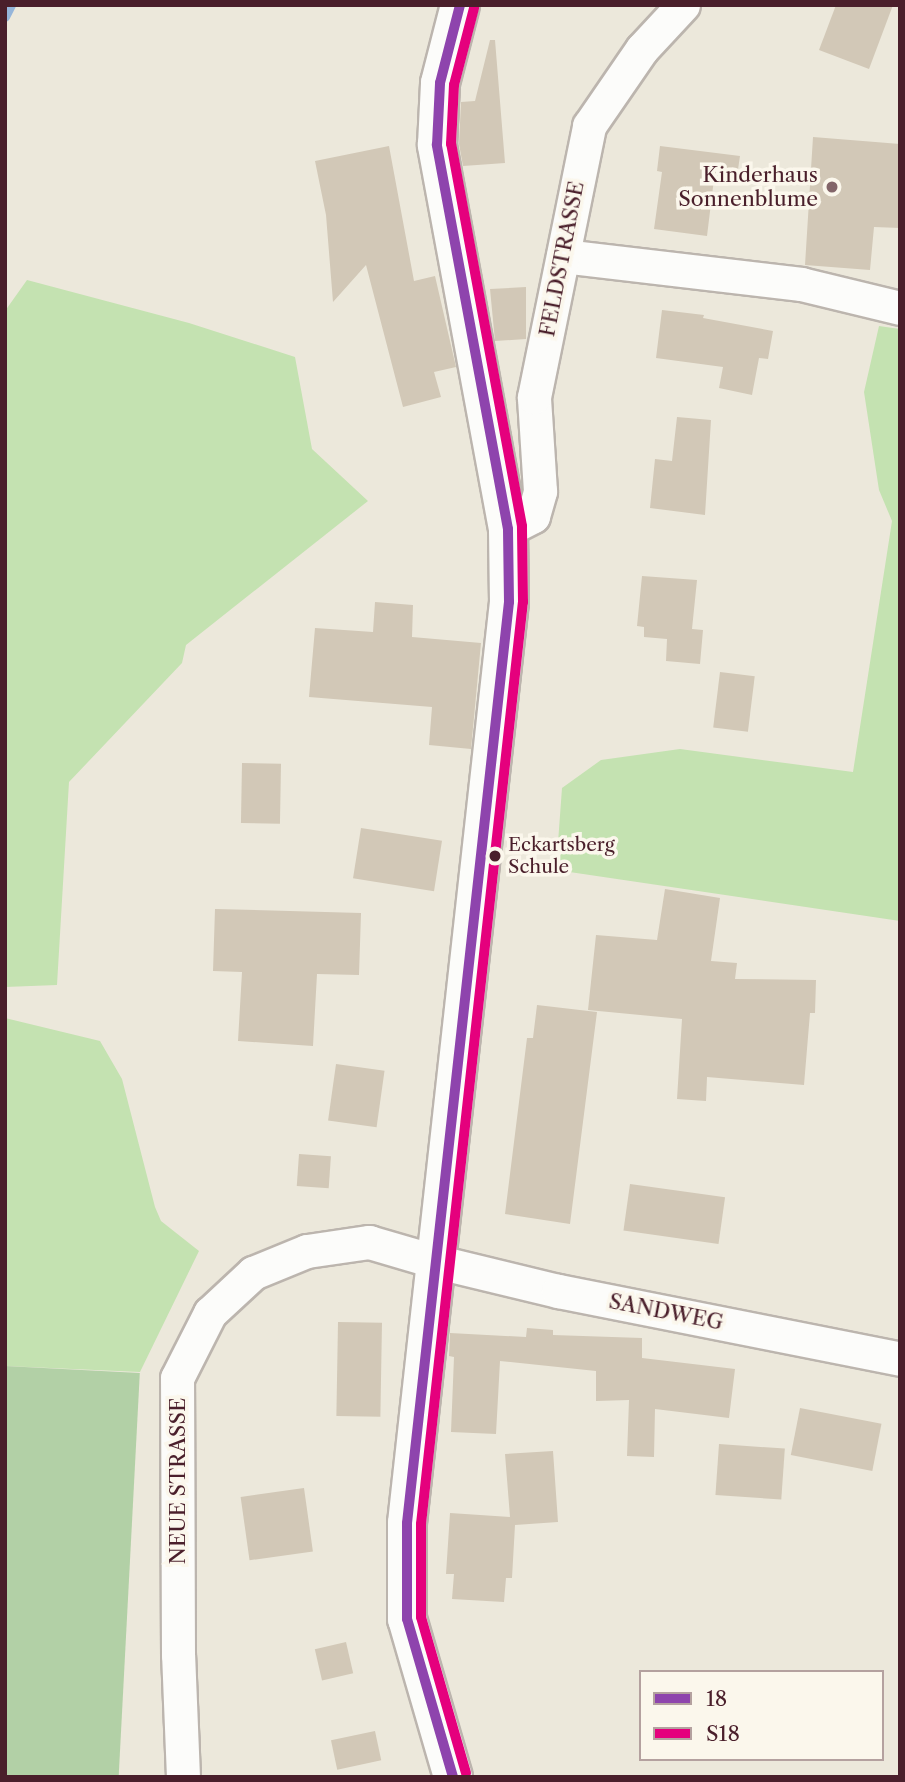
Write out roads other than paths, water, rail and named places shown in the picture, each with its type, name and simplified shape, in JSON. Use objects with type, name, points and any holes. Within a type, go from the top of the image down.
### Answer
[{"type":"street","points":[[453,1777],[407,1619],[407,1523],[509,602],[508,530],[437,145],[439,83],[460,5]]},
{"type":"street","name":"FELDSTRASSE","points":[[508,530],[533,516],[540,491],[534,397],[589,126],[642,49],[683,5]]},
{"type":"street","points":[[563,256],[801,284],[900,308]]},
{"type":"street","name":"NEUE STRASSE","points":[[184,1777],[178,1655],[177,1378],[210,1313],[253,1273],[307,1251],[369,1242],[434,1261]]},
{"type":"street","name":"SANDWEG","points":[[434,1261],[558,1291],[900,1359]]},
{"type":"waterway","points":[[5,17],[11,5]]},
{"type":"place","name":"Kinderhaus Sonnenblume","points":[[832,187]]},
{"type":"place","name":"Eckartsberg Schule","points":[[495,856]]}]
